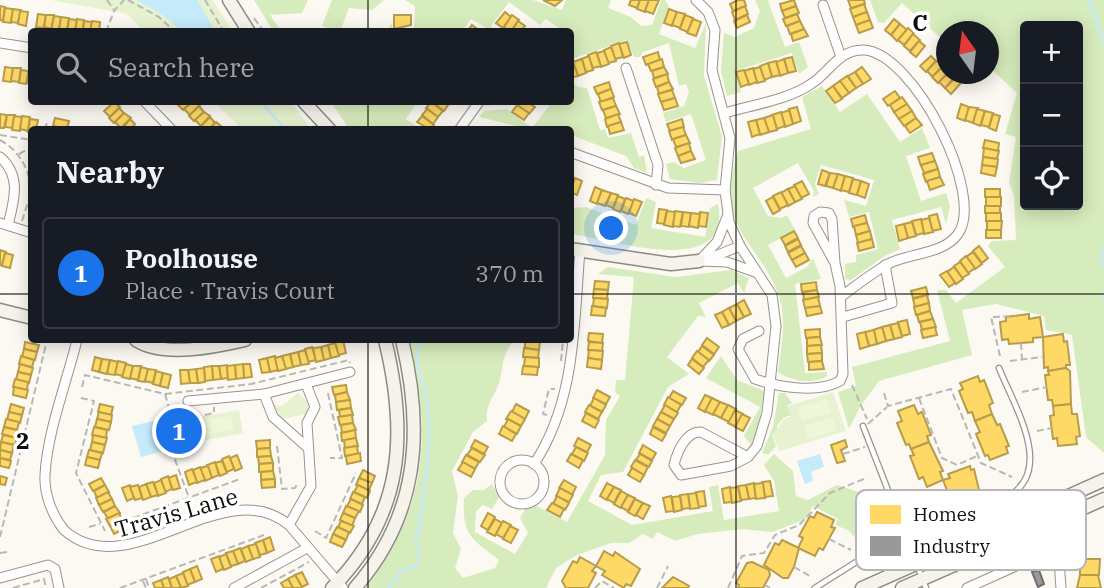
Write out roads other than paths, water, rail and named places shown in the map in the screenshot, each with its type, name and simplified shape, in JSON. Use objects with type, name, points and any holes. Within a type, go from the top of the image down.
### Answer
[{"type":"street","points":[[229,0],[246,28]]},
{"type":"street","points":[[696,0],[708,12],[714,24],[712,70],[725,113],[730,148],[724,190],[727,217],[740,246],[772,295],[775,309],[771,383],[762,435],[748,457],[723,468],[687,474],[679,474],[674,465],[688,436],[694,432],[701,432],[748,457]]},
{"type":"street","points":[[823,5],[841,57]]},
{"type":"street","points":[[0,43],[28,47]]},
{"type":"street","points":[[725,113],[810,86],[841,57],[855,51],[870,51],[891,63],[912,83],[935,117],[965,203],[961,229],[948,244],[886,265],[842,296]]},
{"type":"street","points":[[625,68],[658,165],[656,185]]},
{"type":"street","points":[[148,105],[168,126]]},
{"type":"street","points":[[306,105],[323,126]]},
{"type":"street","points":[[462,126],[477,105]]},
{"type":"street","points":[[574,154],[656,185],[680,191],[724,190]]},
{"type":"street","points":[[0,158],[9,167],[15,181],[8,225],[28,232]]},
{"type":"street","points":[[759,331],[743,339],[738,349],[753,378],[771,383],[816,387],[833,385],[843,378],[842,296],[835,264],[832,219],[829,213],[820,212],[814,216],[813,223],[835,264]]},
{"type":"street","points":[[699,261],[717,242],[727,217]]},
{"type":"street","points":[[699,261],[740,246]]},
{"type":"street","points":[[574,268],[575,250],[662,263],[734,263],[757,272]]},
{"type":"street","points":[[843,317],[892,303],[886,265]]},
{"type":"street","points":[[0,310],[28,317]]},
{"type":"street","name":"Travis Lane","points":[[76,343],[45,479],[52,511],[72,537],[97,550],[129,550],[221,517],[249,510],[270,512],[289,525],[337,586]]},
{"type":"street","points":[[141,343],[146,346],[170,348],[217,343]]},
{"type":"street","points":[[337,586],[359,556],[377,524],[396,469],[398,403],[386,343]]},
{"type":"street","points":[[355,588],[374,565],[396,528],[412,478],[415,412],[403,343]]},
{"type":"street","points":[[532,460],[557,422],[567,391],[570,343]]},
{"type":"street","points":[[188,401],[264,394],[349,372]]},
{"type":"street","points":[[289,525],[310,492],[312,475],[307,423],[315,407],[306,384]]},
{"type":"street","points":[[264,394],[273,417],[303,440],[310,453]]},
{"type":"street","points":[[532,460],[542,475],[543,483],[533,500],[526,503],[512,501],[500,484],[503,471],[514,461],[532,460]]},
{"type":"street","points":[[1082,490],[1104,480]]},
{"type":"street","points":[[1086,507],[1104,499]]},
{"type":"street","points":[[234,588],[307,548]]},
{"type":"street","points":[[0,578],[48,565],[55,569],[59,588]]},
{"type":"street","points":[[862,588],[901,570]]},
{"type":"street","points":[[902,588],[924,584],[953,570]]},
{"type":"street","points":[[967,588],[1007,570]]},
{"type":"street","points":[[1060,570],[1061,588]]},
{"type":"lane","points":[[999,368],[1030,449],[1031,462],[1027,479],[1016,490]]},
{"type":"lane","points":[[866,425],[870,445],[888,490]]},
{"type":"lane","points":[[815,588],[856,562]]},
{"type":"water","points":[[137,0],[197,0],[213,28],[178,28]]},
{"type":"water","points":[[153,421],[159,444],[168,442],[170,449],[141,457],[132,426]]},
{"type":"water","points":[[820,454],[824,467],[811,472],[813,481],[805,484],[797,461]]},
{"type":"waterway","points":[[1089,0],[1104,42]]},
{"type":"waterway","points":[[264,105],[282,126]]},
{"type":"waterway","points":[[1104,248],[1100,257],[1104,267]]},
{"type":"waterway","points":[[1104,291],[1104,299]]},
{"type":"waterway","points":[[389,588],[391,582],[397,580],[398,572],[415,567],[420,558],[415,542],[419,532],[429,442],[426,397],[417,360],[421,343]]},
{"type":"place","name":"Poolhouse","points":[[179,431]]}]
